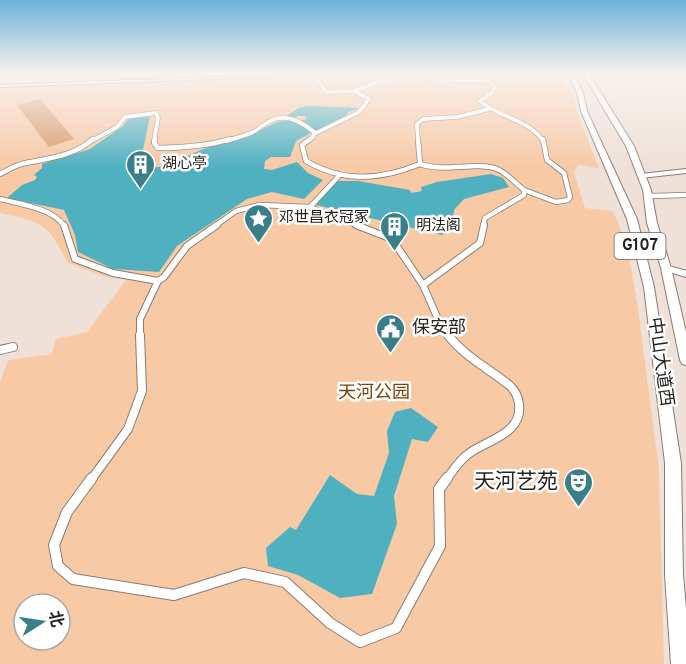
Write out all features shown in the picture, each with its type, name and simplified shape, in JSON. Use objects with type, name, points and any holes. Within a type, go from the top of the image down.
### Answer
[{"type":"highway","name":"中山大道西","points":[[583,105],[632,219],[649,287],[673,463],[674,575],[681,664]]},
{"type":"highway","name":"中山大道西","points":[[605,105],[630,146],[649,196],[652,223],[666,267],[686,360]]},
{"type":"main road","points":[[641,176],[686,171]]},
{"type":"street","points":[[366,105],[315,134],[302,145],[306,161],[320,171],[338,177],[364,178],[395,175],[420,164],[435,169],[487,167],[498,169],[524,190],[556,202],[563,202],[570,197],[564,174],[547,160],[543,140],[539,135],[514,118],[489,109],[484,105]]},
{"type":"street","points":[[420,164],[417,124],[423,119],[457,117],[489,109]]},
{"type":"street","points":[[0,174],[24,163],[44,161],[82,149],[93,139],[117,127],[125,117],[156,113],[158,117],[154,143],[158,148],[197,147],[251,133],[274,119],[290,120],[307,126],[315,134]]},
{"type":"street","points":[[310,207],[338,177]]},
{"type":"street","points":[[423,285],[480,243],[485,218],[524,195],[524,190]]},
{"type":"street","points":[[649,196],[686,195]]},
{"type":"street","points":[[0,199],[46,212],[63,223],[75,259],[113,273],[158,281]]},
{"type":"street","points":[[259,205],[310,207],[392,239],[423,285],[441,326],[460,351],[510,386],[518,396],[520,408],[517,423],[507,432],[466,455],[439,489],[440,546],[396,627],[360,642],[330,623],[285,582],[244,573],[174,595],[73,579],[58,566],[54,545],[67,512],[128,429],[142,391],[140,319],[158,281],[164,277],[187,246],[236,211],[259,205]]},
{"type":"street","points":[[666,267],[686,274]]},
{"type":"street","points":[[0,350],[14,347]]},
{"type":"green space","name":"天河公园","points":[[0,105],[575,105],[599,168],[578,165],[574,172],[585,208],[613,211],[627,245],[638,309],[659,470],[664,664],[0,664],[0,382],[8,360],[52,354],[56,339],[87,332],[126,280],[103,276],[68,263],[49,232],[43,226],[27,219],[0,213]]},
{"type":"water","points":[[301,107],[361,108],[348,112],[345,117],[317,131],[300,121],[307,119],[305,116],[297,116],[295,119],[283,118]]},
{"type":"water","points":[[150,116],[140,164],[149,167],[167,165],[200,150],[240,140],[280,121],[288,120],[296,122],[311,133],[296,141],[290,157],[271,157],[265,161],[264,169],[272,170],[297,162],[308,173],[323,180],[304,199],[272,192],[247,199],[177,246],[159,272],[113,269],[78,252],[75,235],[64,210],[7,198],[22,185],[35,180],[37,177],[34,175],[42,168],[42,164],[90,149],[123,126],[128,119]]},
{"type":"water","points":[[491,174],[503,178],[509,187],[464,199],[454,210],[452,231],[442,235],[316,205],[337,181],[358,181],[410,190],[411,193],[422,191],[421,187],[437,182]]},
{"type":"water","points":[[411,408],[438,427],[428,442],[412,439],[394,496],[397,524],[372,594],[340,598],[298,575],[268,566],[266,548],[290,527],[296,530],[330,475],[357,494],[374,496],[389,453],[387,431],[395,412]]},
{"type":"building","points":[[17,105],[45,105],[74,139],[49,147]]},
{"type":"place","name":"湖心亭","points":[[141,190]]},
{"type":"place","name":"邓世昌衣冠冢","points":[[258,244]]},
{"type":"place","name":"明法阁","points":[[395,252]]},
{"type":"place","name":"保安部","points":[[391,354]]},
{"type":"place","name":"天河艺苑","points":[[579,508]]}]
